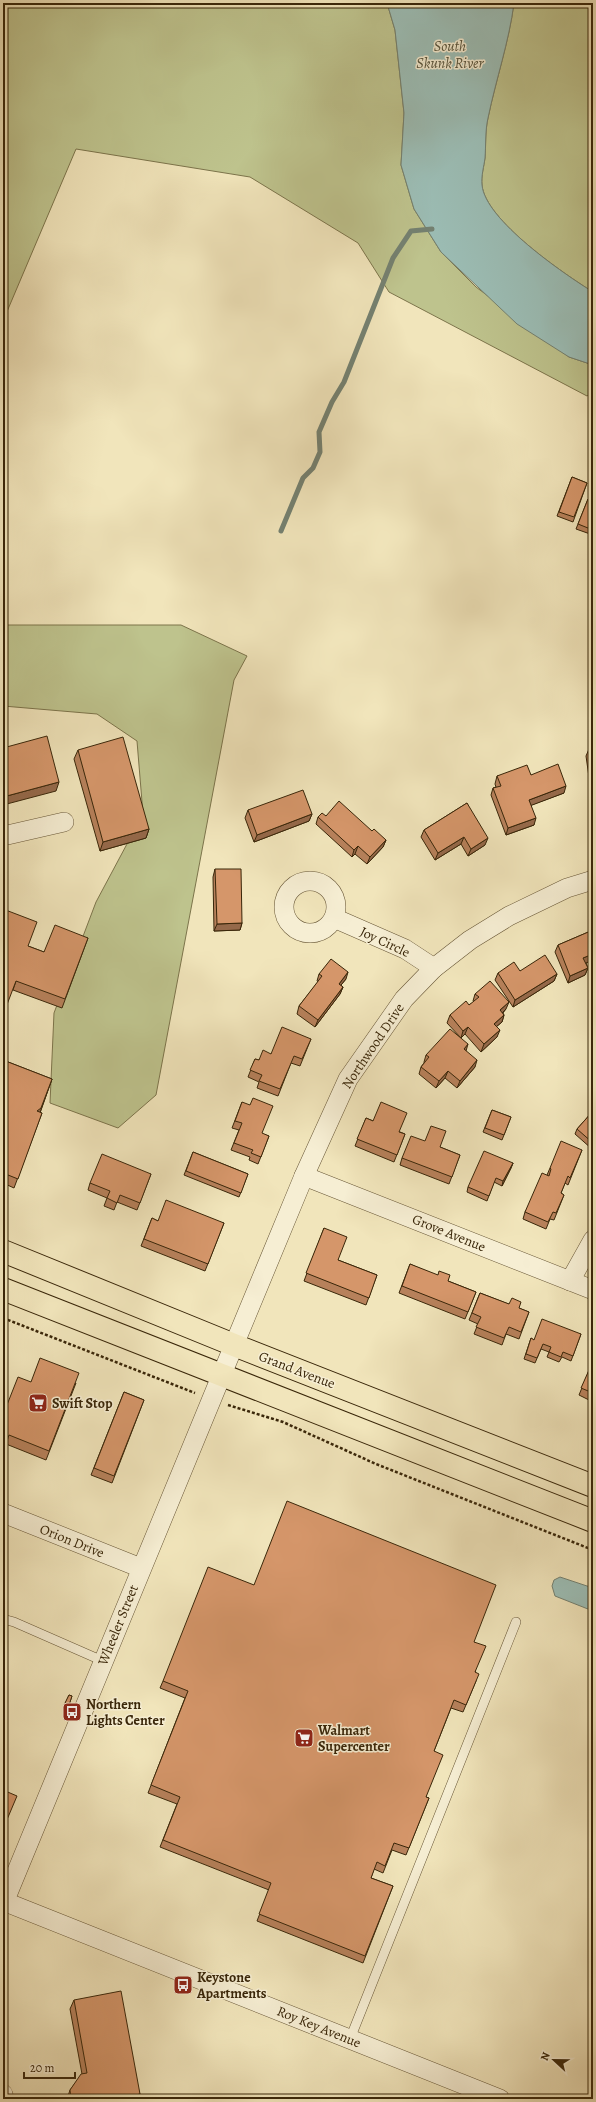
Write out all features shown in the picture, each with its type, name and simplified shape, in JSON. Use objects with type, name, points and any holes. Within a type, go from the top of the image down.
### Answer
[{"type":"main road","name":"Grand Avenue","points":[[3,1251],[593,1486]]},
{"type":"main road","points":[[3,1289],[593,1521]]},
{"type":"street","points":[[3,836],[64,822]]},
{"type":"street","name":"Northwood Drive","points":[[234,1344],[304,1176],[348,1079],[404,999],[434,968],[470,940],[509,916],[567,888],[593,880]]},
{"type":"street","name":"Joy Circle","points":[[334,918],[405,949],[434,968]]},
{"type":"street","name":"Grove Avenue","points":[[304,1176],[593,1290]]},
{"type":"street","points":[[570,1281],[593,1240]]},
{"type":"street","name":"Wheeler Street","points":[[3,1902],[234,1344]]},
{"type":"street","name":"Orion Drive","points":[[3,1513],[141,1568]]},
{"type":"street","name":"Roy Key Avenue","points":[[3,1902],[350,2039],[471,2094],[500,2099]]},
{"type":"street","points":[[3,2094],[4,2099]]},
{"type":"lane","points":[[3,1619],[14,1622],[103,1661]]},
{"type":"lane","points":[[350,2039],[516,1622]]},
{"type":"path","points":[[3,1318],[191,1392]]},
{"type":"path","points":[[230,1406],[283,1422],[384,1466],[593,1550]]},
{"type":"green space","points":[[3,3],[387,3],[395,30],[404,113],[401,165],[414,209],[441,252],[476,287],[569,357],[593,365],[593,392],[587,396],[389,292],[358,243],[250,177],[76,149],[3,321]]},
{"type":"green space","points":[[514,3],[593,3],[593,292],[564,273],[528,245],[511,229],[486,199],[482,185],[487,123],[509,32]]},
{"type":"green space","points":[[3,625],[181,625],[247,656],[234,680],[156,1095],[118,1128],[50,1103],[54,1013],[96,902],[143,814],[137,741],[97,714],[3,706]]},
{"type":"water","name":"South Skunk River","points":[[387,3],[514,3],[509,32],[487,123],[482,185],[486,199],[511,229],[528,245],[564,273],[593,292],[593,365],[569,357],[517,324],[441,252],[414,209],[401,165],[404,113],[395,30]]},
{"type":"water","points":[[560,1577],[593,1588],[593,1611],[555,1596],[552,1586],[554,1580]]},
{"type":"building","points":[[572,477],[587,483],[574,517],[559,512]]},
{"type":"building","points":[[588,499],[593,501],[593,530],[578,524]]},
{"type":"building","points":[[47,736],[59,782],[3,797],[3,748]]},
{"type":"building","points":[[123,737],[149,829],[103,842],[78,750]]},
{"type":"building","points":[[593,748],[593,777],[592,777],[589,749]]},
{"type":"building","points":[[558,764],[566,786],[529,800],[536,818],[508,828],[493,788],[501,786],[497,776],[527,765],[531,775]]},
{"type":"building","points":[[303,790],[312,814],[257,835],[248,810]]},
{"type":"building","points":[[339,801],[372,831],[374,829],[386,840],[370,857],[358,846],[354,850],[318,817],[322,813],[326,816]]},
{"type":"building","points":[[467,803],[488,838],[471,849],[464,837],[438,853],[424,830]]},
{"type":"building","points":[[215,869],[241,869],[242,923],[217,924]]},
{"type":"building","points":[[3,909],[37,922],[28,946],[44,952],[55,925],[88,938],[65,999],[16,981],[3,1015]]},
{"type":"building","points":[[593,930],[593,954],[583,958],[588,968],[570,976],[558,945]]},
{"type":"building","points":[[545,955],[557,974],[515,1000],[498,973],[514,962],[520,971]]},
{"type":"building","points":[[331,959],[348,972],[339,984],[343,987],[318,1020],[299,1006],[322,976],[319,974]]},
{"type":"building","points":[[490,981],[509,1002],[500,1010],[504,1015],[494,1024],[500,1030],[484,1044],[468,1027],[463,1031],[450,1015],[466,1001],[469,1005],[479,997],[475,994]]},
{"type":"building","points":[[282,1027],[311,1039],[302,1059],[294,1056],[280,1089],[259,1081],[262,1075],[250,1070],[255,1059],[259,1060],[263,1050],[271,1054]]},
{"type":"building","points":[[450,1029],[468,1044],[464,1049],[477,1060],[460,1081],[448,1071],[439,1081],[421,1067],[429,1057],[426,1055]]},
{"type":"building","points":[[3,1060],[52,1079],[41,1108],[37,1111],[42,1113],[18,1179],[3,1173]]},
{"type":"building","points":[[253,1098],[273,1106],[262,1133],[269,1136],[261,1157],[251,1153],[253,1150],[234,1143],[242,1123],[235,1121],[242,1102],[250,1105]]},
{"type":"building","points":[[381,1102],[407,1113],[399,1132],[405,1134],[397,1155],[357,1139],[366,1118],[373,1121]]},
{"type":"building","points":[[492,1110],[511,1117],[504,1135],[485,1128]]},
{"type":"building","points":[[593,1111],[593,1143],[577,1129]]},
{"type":"building","points":[[431,1126],[446,1131],[440,1147],[460,1155],[452,1177],[402,1158],[411,1136],[425,1141]]},
{"type":"building","points":[[561,1141],[582,1150],[570,1178],[568,1176],[561,1193],[564,1195],[556,1213],[553,1212],[548,1222],[525,1212],[542,1173],[549,1176],[550,1168]]},
{"type":"building","points":[[484,1151],[513,1163],[503,1181],[496,1178],[489,1196],[468,1187]]},
{"type":"building","points":[[193,1152],[248,1174],[241,1193],[186,1171]]},
{"type":"building","points":[[102,1154],[151,1174],[140,1203],[120,1195],[117,1203],[107,1198],[110,1191],[90,1183]]},
{"type":"building","points":[[166,1200],[224,1223],[208,1264],[144,1239],[152,1218],[158,1221]]},
{"type":"building","points":[[324,1228],[347,1237],[338,1260],[377,1275],[369,1298],[306,1273]]},
{"type":"building","points":[[410,1264],[438,1275],[439,1271],[450,1275],[448,1281],[476,1292],[468,1312],[402,1286]]},
{"type":"building","points":[[480,1293],[509,1304],[512,1298],[521,1302],[519,1308],[529,1312],[521,1332],[509,1327],[504,1338],[476,1327],[481,1317],[472,1313]]},
{"type":"building","points":[[542,1319],[581,1334],[573,1356],[563,1352],[561,1357],[549,1352],[551,1347],[543,1344],[537,1358],[526,1354],[531,1338],[534,1340]]},
{"type":"building","name":"Swift Stop","points":[[40,1358],[79,1373],[49,1451],[9,1435],[5,1447],[3,1446],[3,1415],[18,1377],[31,1382]]},
{"type":"building","points":[[593,1361],[593,1393],[581,1388]]},
{"type":"building","name":"Swift Stop","points":[[124,1392],[144,1400],[114,1476],[94,1468]]},
{"type":"building","name":"Walmart Supercenter","points":[[287,1501],[496,1585],[474,1642],[486,1646],[475,1672],[479,1674],[466,1705],[454,1700],[434,1751],[443,1755],[426,1797],[429,1798],[409,1848],[394,1843],[385,1866],[377,1862],[371,1878],[393,1886],[365,1956],[259,1914],[271,1883],[163,1840],[180,1797],[151,1785],[188,1691],[163,1681],[208,1567],[254,1585]]},
{"type":"building","points":[[69,1695],[72,1696],[69,1705],[65,1703]]},
{"type":"building","points":[[3,1790],[17,1796],[3,1829]]},
{"type":"building","points":[[121,1991],[140,2094],[120,2099],[71,2099],[70,2090],[81,2074],[87,2073],[74,2000]]},
{"type":"waterway","points":[[281,531],[303,478],[313,468],[320,452],[319,432],[332,402],[344,382],[393,258],[411,231],[432,229]]},
{"type":"place","name":"Swift Stop","points":[[38,1403]]},
{"type":"place","name":"Northern Lights Center","points":[[72,1712]]},
{"type":"place","name":"Walmart Supercenter","points":[[304,1738]]},
{"type":"place","name":"Keystone Apartments","points":[[183,1985]]}]
